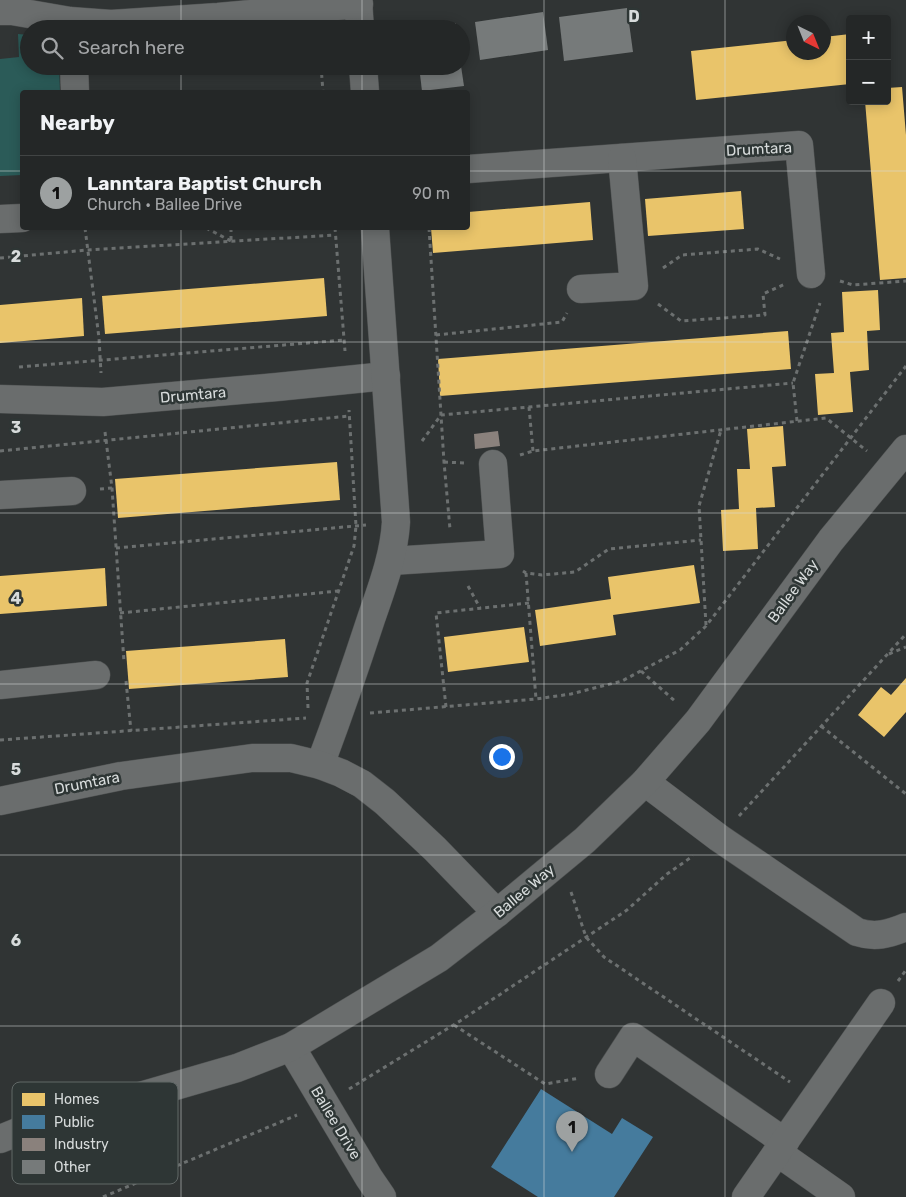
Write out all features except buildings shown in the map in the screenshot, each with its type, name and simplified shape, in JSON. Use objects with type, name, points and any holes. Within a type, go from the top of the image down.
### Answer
[{"type":"street","points":[[0,11],[12,11],[50,20]]},
{"type":"street","points":[[172,20],[359,11]]},
{"type":"street","points":[[75,75],[76,90]]},
{"type":"street","points":[[364,75],[365,90]]},
{"type":"street","name":"Drumtara","points":[[470,168],[799,145],[810,274]]},
{"type":"street","points":[[581,289],[634,286],[622,158]]},
{"type":"street","points":[[0,220],[20,218]]},
{"type":"street","points":[[320,765],[390,562],[395,539],[396,522],[375,230]]},
{"type":"street","name":"Drumtara","points":[[0,399],[103,402],[277,388],[386,376]]},
{"type":"street","name":"Ballee Way","points":[[178,1085],[237,1068],[291,1048],[439,958],[585,840],[645,782],[698,721],[831,540],[904,454]]},
{"type":"street","points":[[390,562],[500,554],[493,464]]},
{"type":"street","points":[[0,495],[72,491]]},
{"type":"street","points":[[0,685],[96,675]]},
{"type":"street","name":"Drumtara","points":[[1,795],[252,758],[292,758],[320,765],[362,784],[385,802],[435,849],[497,913]]},
{"type":"street","points":[[645,782],[719,838],[857,932],[871,936],[883,935],[906,927]]},
{"type":"street","points":[[746,1197],[881,1003]]},
{"type":"street","points":[[609,1074],[633,1037],[781,1147],[840,1197]]},
{"type":"street","name":"Ballee Drive","points":[[291,1048],[382,1197]]},
{"type":"street","name":"Ballee Way","points":[[0,1139],[12,1134]]},
{"type":"path","points":[[322,75],[323,90]]},
{"type":"path","points":[[85,230],[100,360]]},
{"type":"path","points":[[210,230],[231,241]]},
{"type":"path","points":[[231,230],[231,241]]},
{"type":"path","points":[[0,740],[308,718],[307,683],[354,546],[356,526],[350,416],[335,230]]},
{"type":"path","points":[[429,230],[444,462],[493,464],[533,451],[826,418],[851,438]]},
{"type":"path","points":[[0,258],[87,250],[335,235]]},
{"type":"path","points":[[763,301],[765,315],[681,321],[634,286],[682,255],[758,249],[810,274],[853,285],[906,281]]},
{"type":"path","points":[[797,421],[793,383],[823,294],[810,274]]},
{"type":"path","points":[[436,335],[562,322],[581,289]]},
{"type":"path","points":[[12,368],[344,340]]},
{"type":"path","points":[[338,716],[536,699],[571,694],[622,681],[680,650],[706,626],[906,366]]},
{"type":"path","points":[[391,467],[419,444],[440,415],[793,383]]},
{"type":"path","points":[[529,407],[533,451]]},
{"type":"path","points":[[0,451],[350,416]]},
{"type":"path","points":[[706,626],[699,506],[721,430]]},
{"type":"path","points":[[106,441],[112,488],[122,632]]},
{"type":"path","points":[[116,548],[396,522]]},
{"type":"path","points":[[500,554],[526,573],[542,575],[575,572],[609,549],[701,540]]},
{"type":"path","points":[[526,573],[536,699]]},
{"type":"path","points":[[120,614],[338,591]]},
{"type":"path","points":[[446,707],[436,613],[528,603]]},
{"type":"path","points":[[178,1165],[325,1103],[454,1025],[627,910],[667,874],[719,838],[906,634]]},
{"type":"path","points":[[886,656],[906,647]]},
{"type":"path","points":[[641,671],[698,721]]},
{"type":"path","points":[[821,726],[906,794]]},
{"type":"path","points":[[560,860],[586,936],[604,957],[815,1098]]},
{"type":"path","points":[[454,1025],[544,1084],[609,1074]]},
{"type":"path","points":[[103,1197],[134,1184]]},
{"type":"shaded area","points":[[18,34],[20,34],[20,75],[59,75],[60,90],[20,90],[20,175],[0,176],[0,59],[19,57]]},
{"type":"place","name":"Lanntara Baptist Church","points":[[572,1152]]}]
